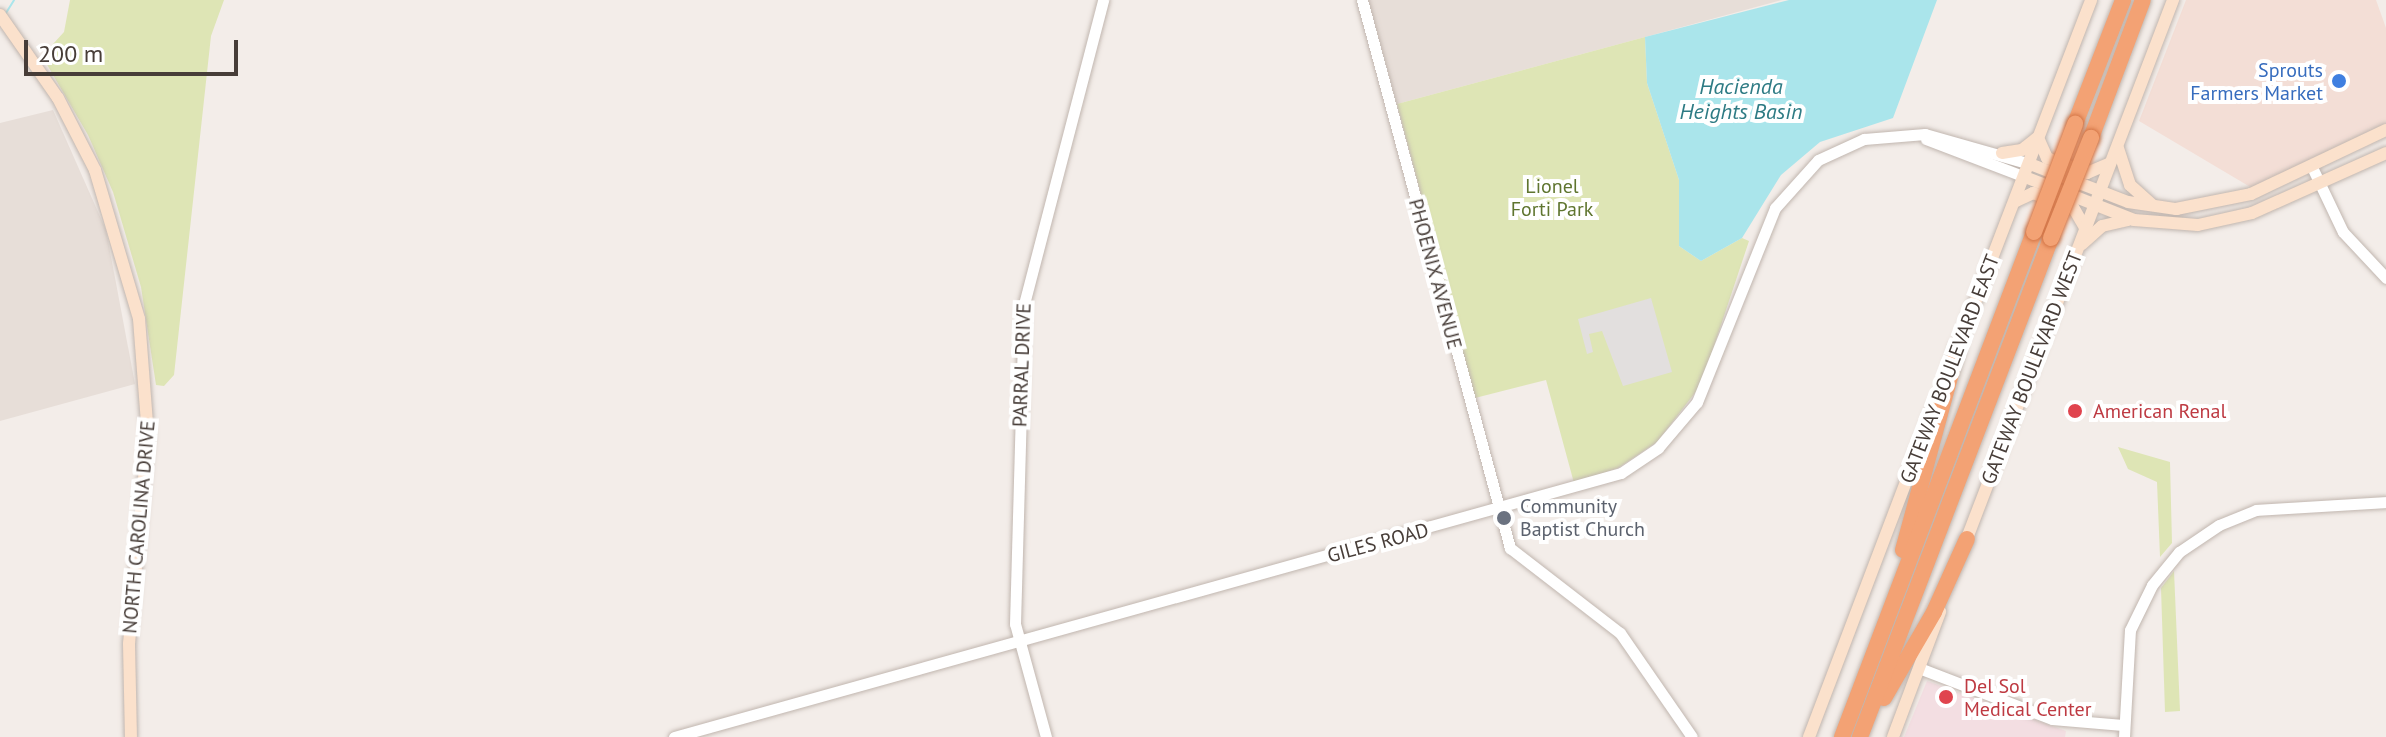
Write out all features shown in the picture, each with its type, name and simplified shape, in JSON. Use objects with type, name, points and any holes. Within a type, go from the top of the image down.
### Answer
[{"type":"highway","points":[[1842,737],[2123,0]]},
{"type":"highway","points":[[1860,737],[2143,0]]},
{"type":"highway","points":[[1879,635],[1958,347]]},
{"type":"highway","points":[[1860,737],[1934,612],[1967,539]]},
{"type":"main road","name":"GATEWAY BOULEVARD EAST","points":[[1809,737],[2091,0]]},
{"type":"main road","name":"GATEWAY BOULEVARD WEST","points":[[1893,737],[2173,0]]},
{"type":"main road","name":"NORTH CAROLINA DRIVE","points":[[0,15],[69,115],[95,170],[139,319],[148,435],[130,634],[131,737]]},
{"type":"main road","points":[[2030,164],[2100,191],[2155,207],[2229,201],[2386,130]]},
{"type":"main road","points":[[1994,155],[2022,150],[2041,136],[2047,158],[2087,173],[2110,163]]},
{"type":"main road","points":[[2118,143],[2128,181],[2155,207]]},
{"type":"main road","points":[[2078,249],[2102,226],[2134,220],[2216,222],[2319,184],[2386,153]]},
{"type":"main road","points":[[2025,177],[2134,220]]},
{"type":"main road","points":[[2016,201],[2035,193],[2073,207],[2085,228]]},
{"type":"street","name":"PARRAL DRIVE","points":[[1046,737],[1019,642],[1026,289],[1103,0]]},
{"type":"street","name":"PHOENIX AVENUE","points":[[1362,0],[1510,548],[1620,633],[1692,737]]},
{"type":"street","name":"GILES ROAD","points":[[674,737],[1603,480],[1658,448],[1707,385],[1766,227],[1793,183],[1848,144],[1910,134],[2030,164]]},
{"type":"street","name":"GILES ROAD","points":[[1994,155],[2025,177]]},
{"type":"street","points":[[2311,165],[2343,232],[2386,278]]},
{"type":"street","points":[[1919,668],[2052,719],[2123,731],[2130,630],[2152,585],[2179,552],[2219,525],[2256,510],[2386,502]]},
{"type":"shaded area","points":[[1368,0],[1782,0],[1397,104]]},
{"type":"shaded area","points":[[2186,0],[2376,0],[2386,28],[2386,125],[2252,188],[2139,121]]},
{"type":"shaded area","points":[[53,110],[106,230],[135,384],[0,421],[0,123]]},
{"type":"shaded area","points":[[1651,298],[1672,372],[1623,386],[1602,331],[1589,334],[1593,352],[1587,354],[1578,319]]},
{"type":"shaded area","name":"Del Sol Medical Center","points":[[1927,681],[2066,731],[2065,737],[1904,737]]},
{"type":"green space","points":[[70,0],[224,0],[211,36],[174,375],[164,386],[156,385],[141,287],[113,192],[88,135],[42,56],[64,32]]},
{"type":"green space","name":"Lionel Forti Park","points":[[1645,37],[1647,83],[1679,180],[1679,246],[1701,261],[1742,238],[1749,241],[1701,385],[1657,442],[1618,468],[1574,483],[1546,380],[1475,398],[1397,104]]},
{"type":"green space","points":[[2118,447],[2170,462],[2172,543],[2160,557],[2157,482],[2128,469]]},
{"type":"green space","points":[[2174,571],[2180,711],[2165,712],[2161,588]]},
{"type":"water","name":"Hacienda Heights Basin","points":[[1789,0],[1937,0],[1893,118],[1820,142],[1781,175],[1742,238],[1701,261],[1679,246],[1679,180],[1647,83],[1645,37]]},
{"type":"waterway","points":[[6,13],[14,0]]},
{"type":"place","name":"Sprouts Farmers Market","points":[[2339,81]]},
{"type":"place","name":"American Renal","points":[[2075,411]]},
{"type":"place","name":"Community Baptist Church","points":[[1504,518]]},
{"type":"place","name":"Del Sol Medical Center","points":[[1946,697]]}]
